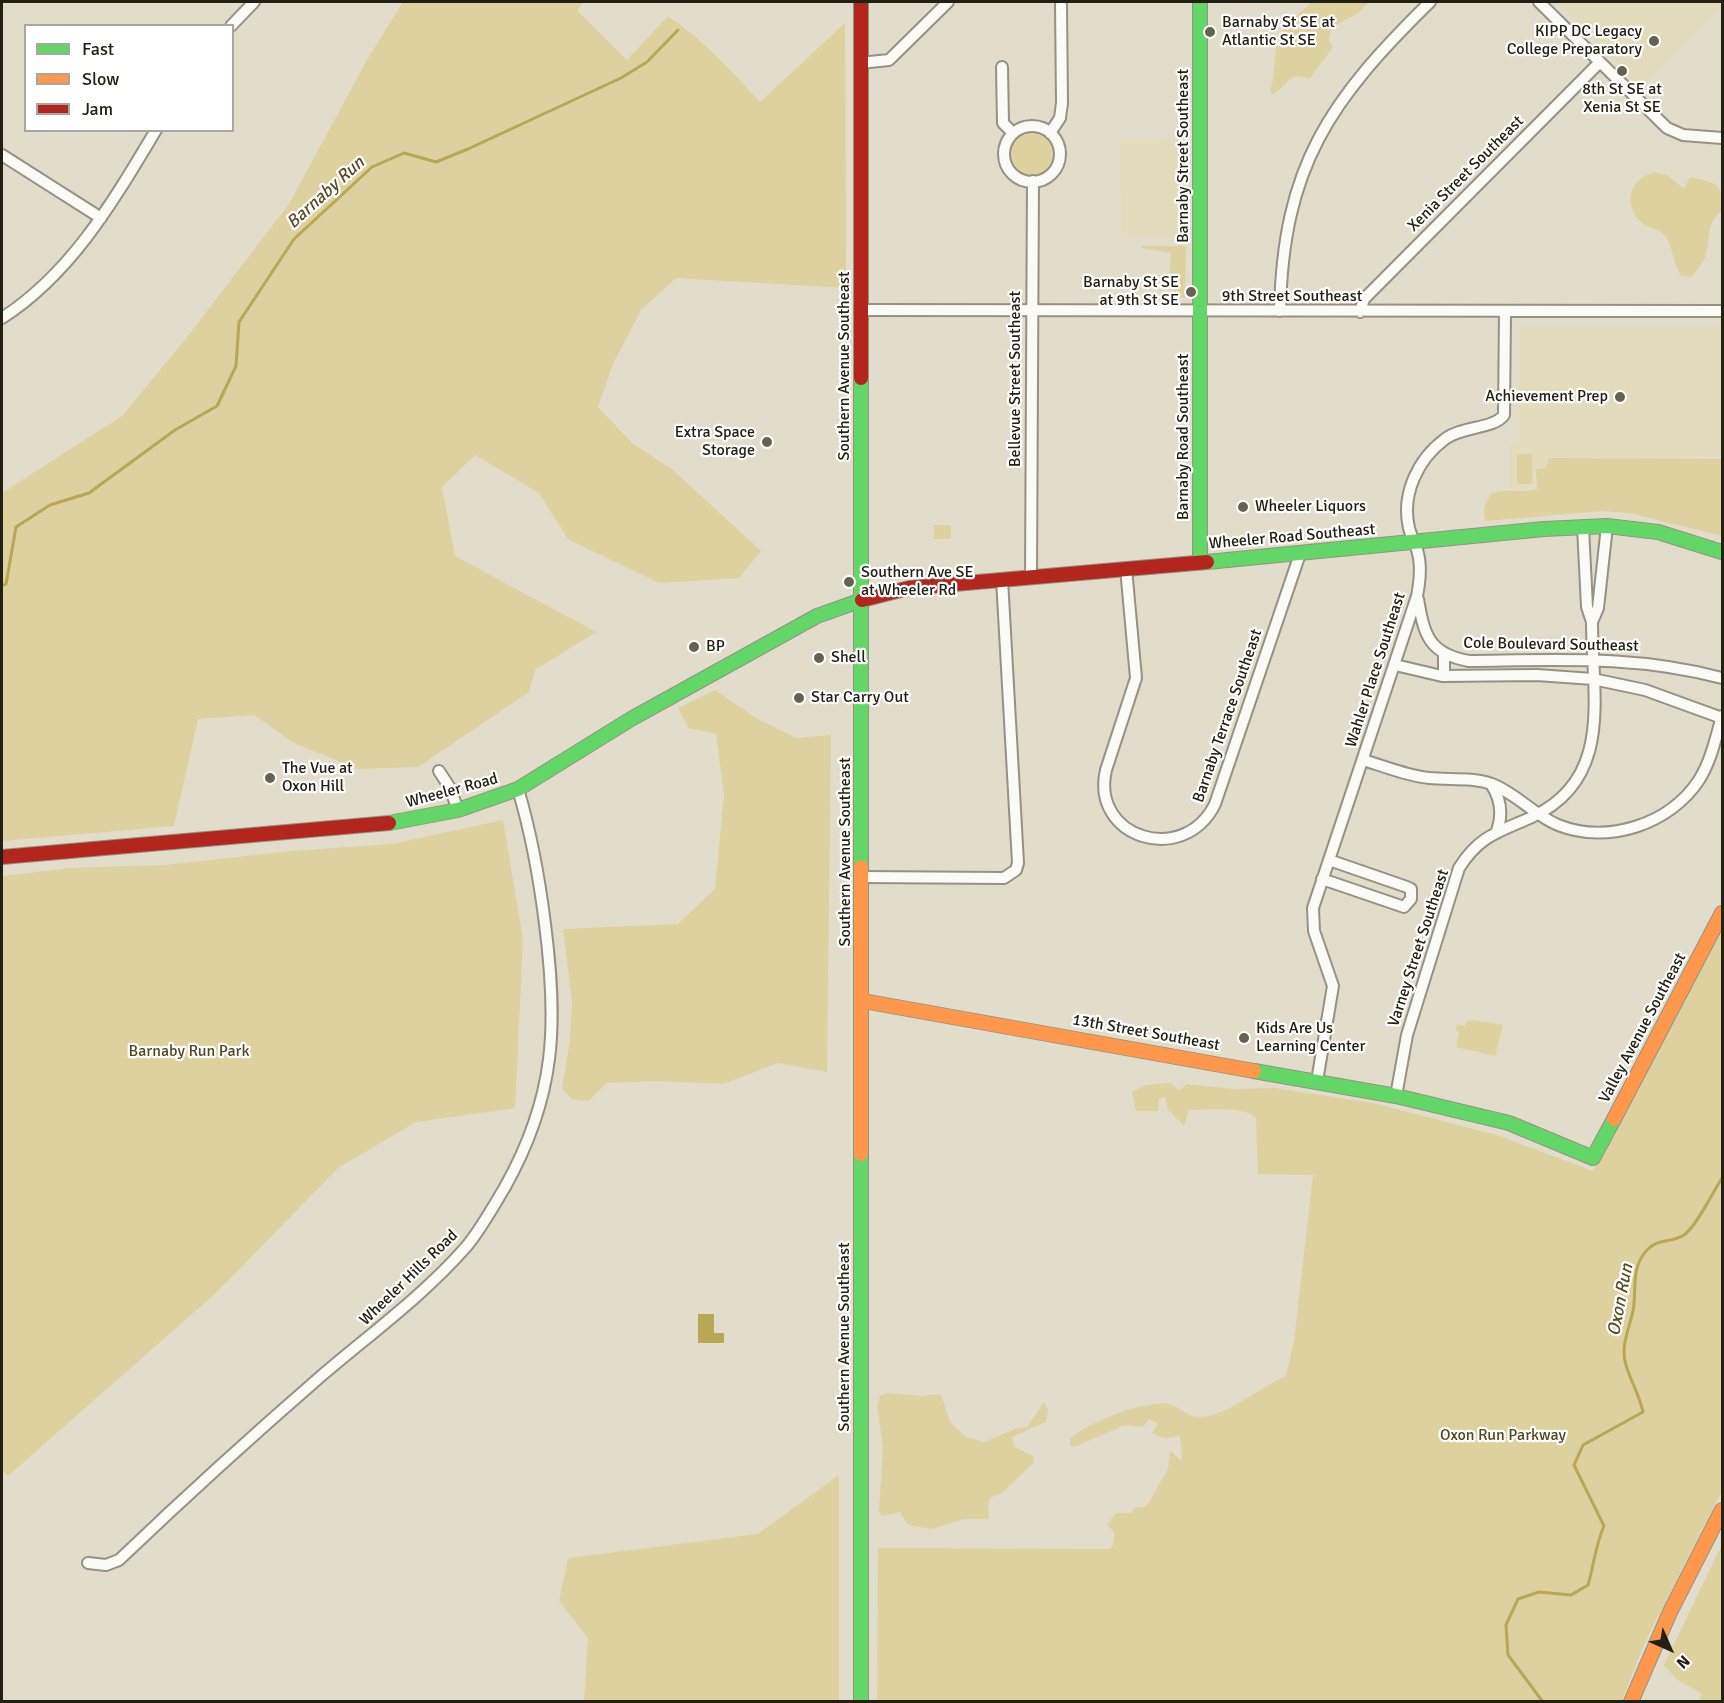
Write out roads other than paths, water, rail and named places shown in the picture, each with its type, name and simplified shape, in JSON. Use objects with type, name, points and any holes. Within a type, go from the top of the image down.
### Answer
[{"type":"main road","name":"Southern Avenue Southeast","points":[[861,2],[863,1001],[861,1701]]},
{"type":"main road","name":"Barnaby Street Southeast","points":[[1200,2],[1200,311]]},
{"type":"main road","name":"Barnaby Road Southeast","points":[[1200,311],[1200,562]]},
{"type":"main road","name":"Wheeler Road Southeast","points":[[862,600],[931,585],[1300,554],[1583,527],[1607,526],[1658,532],[1722,552]]},
{"type":"main road","name":"Wheeler Road","points":[[2,856],[332,830],[406,821],[458,810],[518,789],[631,719],[777,636],[817,616],[862,600]]},
{"type":"main road","name":"Valley Avenue Southeast","points":[[1593,1158],[1722,913]]},
{"type":"main road","name":"13th Street Southeast","points":[[863,1001],[1396,1096],[1509,1123],[1593,1158]]},
{"type":"main road","points":[[1631,1701],[1671,1612],[1722,1510]]},
{"type":"street","points":[[233,24],[254,2]]},
{"type":"street","points":[[860,63],[889,60],[948,2]]},
{"type":"street","points":[[1280,311],[1282,262],[1288,225],[1314,147],[1333,111],[1357,78],[1430,2]]},
{"type":"street","points":[[1539,2],[1670,130],[1686,136],[1722,138]]},
{"type":"street","points":[[1050,133],[1060,118],[1062,103],[1061,5]]},
{"type":"street","name":"Xenia Street Southeast","points":[[1360,312],[1364,299],[1600,62]]},
{"type":"street","points":[[1002,67],[1003,123],[1013,133]]},
{"type":"street","points":[[1032,126],[1050,133],[1058,145],[1058,163],[1047,177],[1033,181],[1016,177],[1005,162],[1005,146],[1013,133],[1032,126]]},
{"type":"street","points":[[2,318],[37,291],[60,269],[101,218],[155,132]]},
{"type":"street","points":[[2,155],[101,218]]},
{"type":"street","name":"Bellevue Street Southeast","points":[[1031,576],[1033,181]]},
{"type":"street","name":"9th Street Southeast","points":[[862,310],[1722,311]]},
{"type":"street","name":"Wahler Place Southeast","points":[[1317,1081],[1333,986],[1312,922],[1313,908],[1417,596],[1420,562],[1409,529],[1408,501],[1413,477],[1423,460],[1455,433],[1497,422],[1504,415],[1505,312]]},
{"type":"street","name":"Varney Street Southeast","points":[[1592,622],[1598,608],[1607,526]]},
{"type":"street","name":"Varney Street Southeast","points":[[1396,1096],[1407,1035],[1455,879],[1474,848],[1497,831],[1539,813],[1571,788],[1588,760],[1594,729],[1592,622],[1587,606],[1583,527]]},
{"type":"street","name":"Barnaby Terrace Southeast","points":[[1126,568],[1136,678],[1106,770],[1104,784],[1112,810],[1125,826],[1143,837],[1167,840],[1194,830],[1215,804],[1300,554]]},
{"type":"street","points":[[862,877],[1010,876],[1016,870],[1018,863],[1002,579]]},
{"type":"street","name":"Cole Boulevard Southeast","points":[[1417,596],[1427,637],[1451,658],[1469,661],[1592,659],[1644,662],[1685,668],[1722,678]]},
{"type":"street","points":[[1444,653],[1444,676]]},
{"type":"street","points":[[1532,660],[1534,675]]},
{"type":"street","name":"Cole Boulevard Southeast","points":[[1395,665],[1444,676],[1534,675],[1593,680],[1645,690],[1722,717]]},
{"type":"street","points":[[1363,760],[1427,778],[1467,779],[1491,783],[1562,826],[1588,831],[1611,832],[1635,828],[1659,818],[1682,801],[1698,781],[1712,750],[1722,717]]},
{"type":"street","points":[[439,771],[450,788],[458,810]]},
{"type":"street","points":[[1491,783],[1499,799],[1501,815],[1497,831]]},
{"type":"street","name":"Wheeler Hills Road","points":[[88,1563],[106,1565],[119,1560],[277,1416],[396,1313],[466,1246],[491,1212],[514,1171],[533,1125],[544,1087],[550,1060],[554,1014],[553,988],[535,845],[518,789]]},
{"type":"street","points":[[1322,879],[1404,907],[1412,899],[1411,890],[1407,887],[1329,860]]},
{"type":"waterway","name":"Barnaby Run","points":[[2,586],[6,584],[16,527],[50,505],[89,493],[175,430],[217,406],[236,366],[239,322],[294,239],[372,167],[404,153],[436,162],[468,149],[621,78],[647,62],[678,30]]},
{"type":"waterway","name":"Oxon Run","points":[[1543,1702],[1508,1655],[1506,1625],[1518,1599],[1539,1592],[1571,1595],[1588,1585],[1604,1526],[1574,1465],[1583,1445],[1643,1412],[1624,1358],[1633,1311],[1638,1264],[1651,1246],[1679,1237],[1689,1231],[1722,1178]]},
{"type":"place","name":"Barnaby St SE at Atlantic St SE","points":[[1210,32]]},
{"type":"place","name":"KIPP DC Legacy College Preparatory","points":[[1654,41]]},
{"type":"place","name":"8th St SE at Xenia St SE","points":[[1622,71]]},
{"type":"place","name":"Barnaby St SE at 9th St SE","points":[[1191,292]]},
{"type":"place","name":"Achievement Prep","points":[[1620,397]]},
{"type":"place","name":"Extra Space Storage","points":[[767,442]]},
{"type":"place","name":"Wheeler Liquors","points":[[1243,507]]},
{"type":"place","name":"Southern Ave SE at Wheeler Rd","points":[[849,582]]},
{"type":"place","name":"BP","points":[[694,647]]},
{"type":"place","name":"Shell","points":[[819,658]]},
{"type":"place","name":"Star Carry Out","points":[[799,698]]},
{"type":"place","name":"The Vue at Oxon Hill","points":[[270,778]]},
{"type":"place","name":"Kids Are Us Learning Center","points":[[1244,1038]]},
{"type":"park label","name":"Barnaby Run Park","points":[[189,1052]]},
{"type":"park label","name":"Oxon Run Parkway","points":[[1503,1436]]}]
